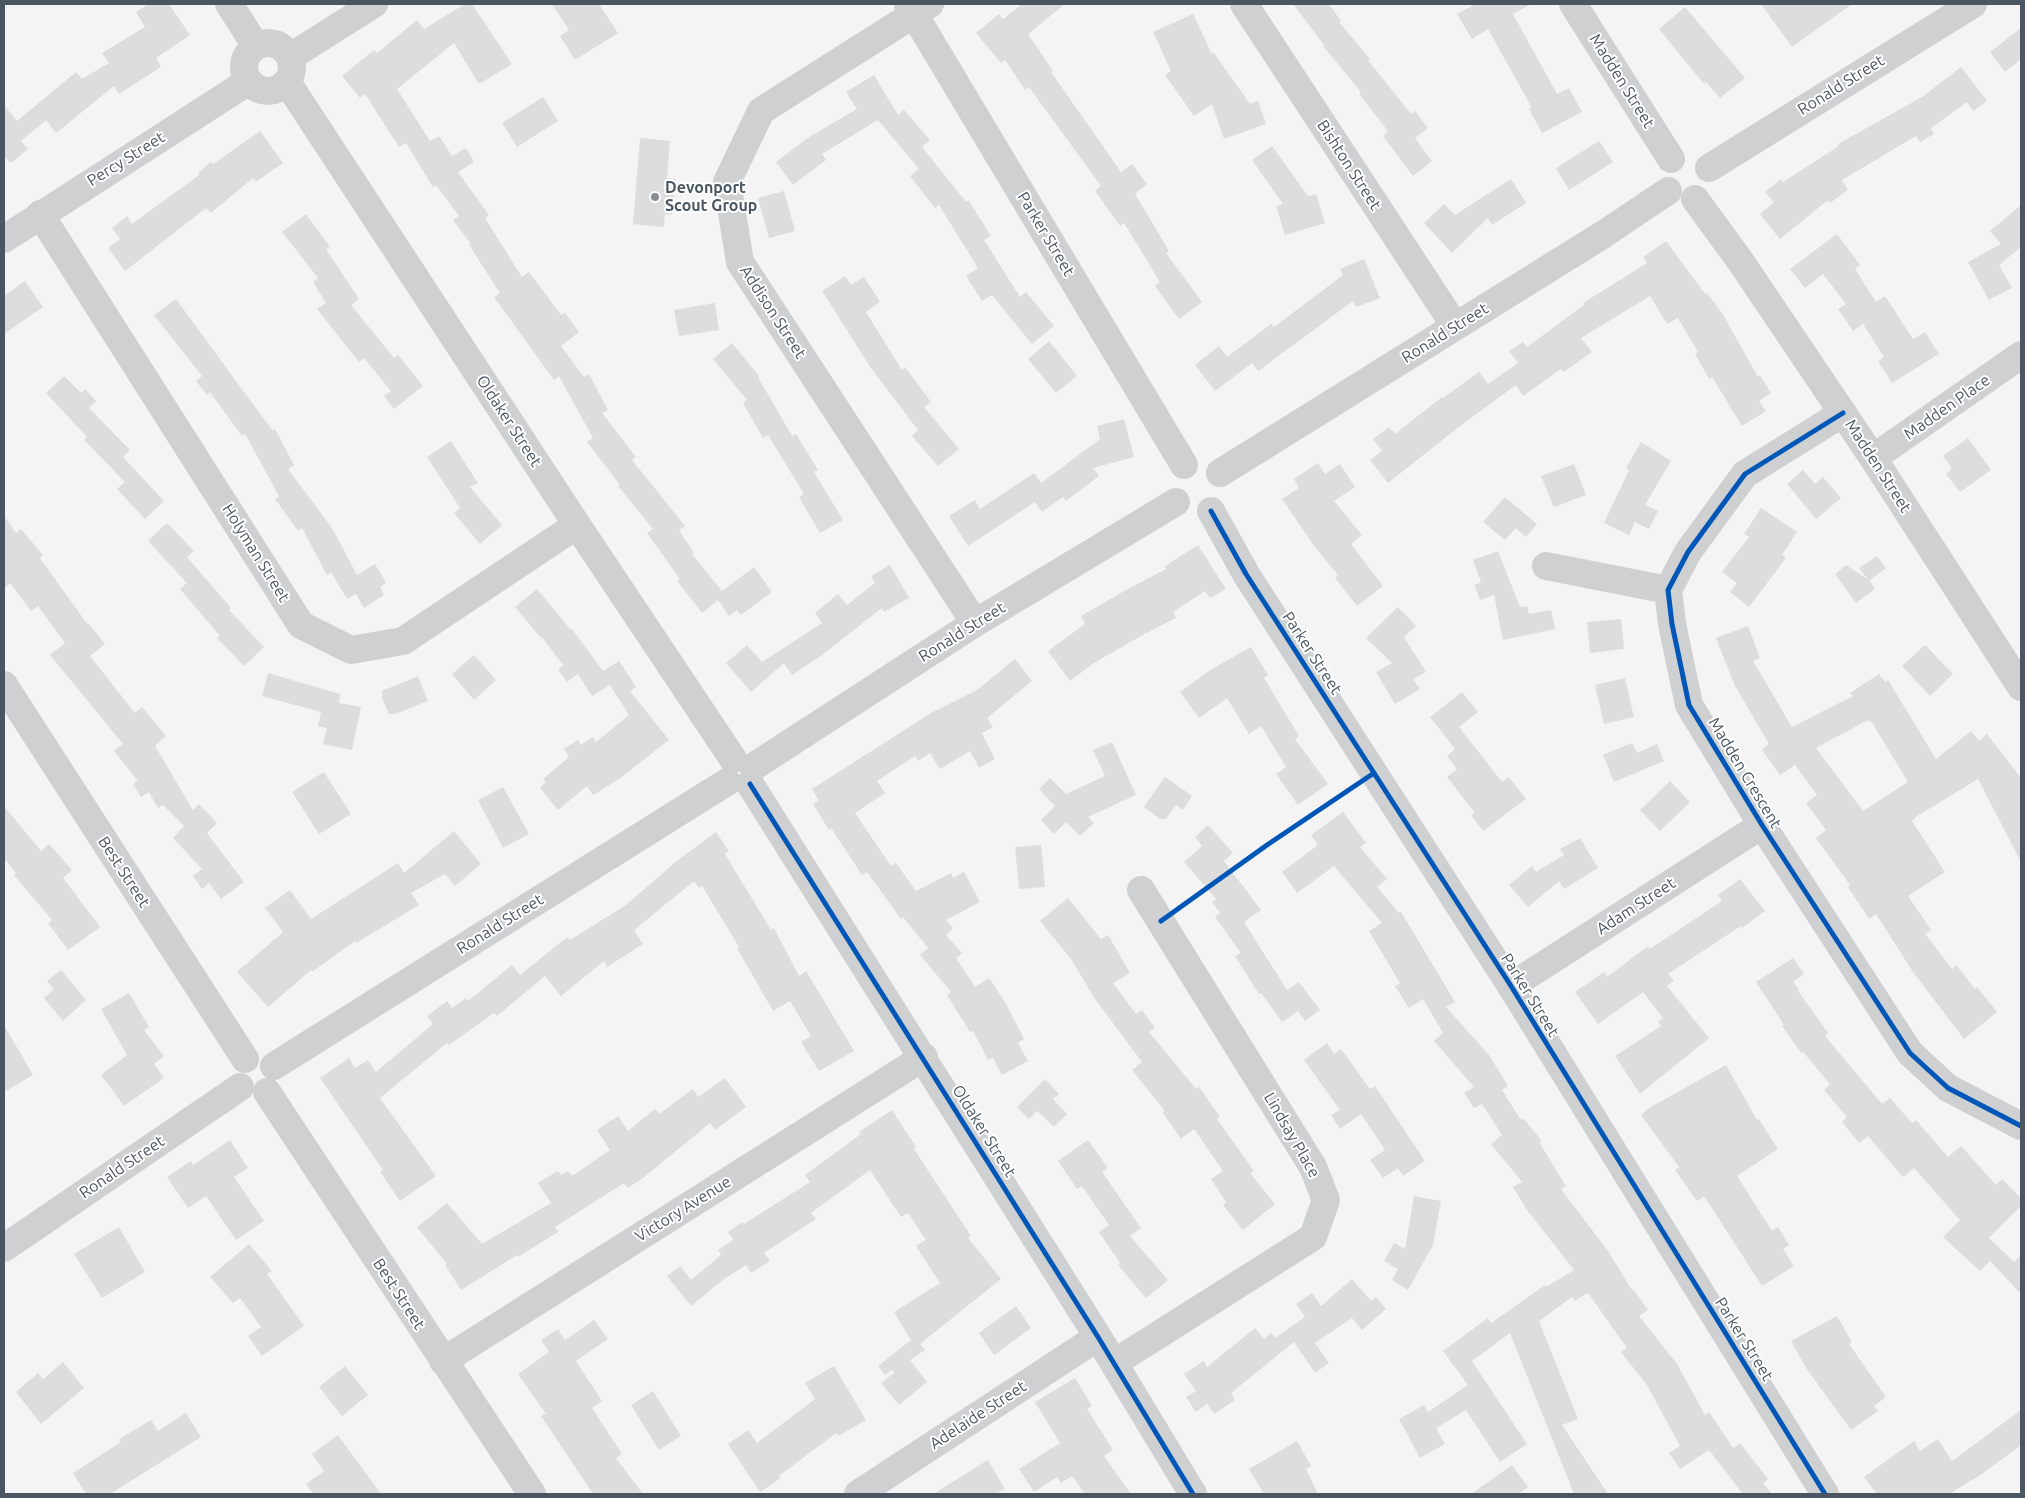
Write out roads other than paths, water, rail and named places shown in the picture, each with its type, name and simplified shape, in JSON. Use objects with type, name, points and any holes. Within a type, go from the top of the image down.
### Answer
[{"type":"street","points":[[229,4],[256,46]]},
{"type":"street","points":[[288,70],[279,45],[264,43],[256,46],[248,53],[245,61],[245,71],[249,81],[261,90],[276,90],[288,70],[374,4]]},
{"type":"street","name":"Bishton Street","points":[[1244,4],[1454,326]]},
{"type":"street","name":"Madden Street","points":[[1573,4],[1671,159]]},
{"type":"street","name":"Ronald Street","points":[[1709,168],[1973,4]]},
{"type":"street","name":"Parker Street","points":[[918,7],[1184,465]]},
{"type":"street","name":"Addison Street","points":[[918,7],[761,111],[727,182],[740,262],[975,623]]},
{"type":"street","name":"Oldaker Street","points":[[288,70],[577,525],[741,773],[924,1057],[1193,1494]]},
{"type":"street","name":"Percy Street","points":[[4,239],[249,81]]},
{"type":"street","points":[[1689,153],[1701,158],[1709,168],[1710,174],[1709,186],[1705,192],[1695,199],[1680,200],[1668,191],[1664,178],[1667,165],[1671,159],[1689,153]]},
{"type":"street","name":"Ronald Street","points":[[1220,473],[1604,234],[1668,191]]},
{"type":"street","name":"Madden Street","points":[[1695,199],[1741,262],[1843,413],[2021,688]]},
{"type":"street","name":"Holyman Street","points":[[40,214],[301,625],[351,650],[403,641],[577,525]]},
{"type":"street","name":"Madden Place","points":[[1873,458],[2021,355]]},
{"type":"street","points":[[1546,566],[1668,590],[1688,552],[1745,474],[1843,413]]},
{"type":"street","points":[[1200,461],[1215,467],[1220,473],[1224,481],[1225,490],[1218,506],[1211,511],[1196,514],[1188,512],[1176,502],[1172,486],[1173,478],[1184,465],[1200,461]]},
{"type":"street","name":"Ronald Street","points":[[274,1066],[741,773],[975,623],[1176,502]]},
{"type":"street","name":"Parker Street","points":[[1211,511],[1246,574],[1511,986],[1825,1494]]},
{"type":"street","name":"Madden Crescent","points":[[1668,590],[1672,624],[1689,705],[1762,825],[1910,1053],[1948,1088],[2021,1126]]},
{"type":"street","name":"Best Street","points":[[4,685],[245,1059]]},
{"type":"street","name":"Adam Street","points":[[1511,986],[1762,825]]},
{"type":"street","name":"Lindsay Place","points":[[1114,1363],[1313,1237],[1326,1200],[1314,1167],[1141,890]]},
{"type":"street","points":[[258,1056],[265,1058],[274,1066],[276,1080],[273,1087],[267,1092],[255,1096],[248,1094],[240,1087],[236,1072],[245,1059],[258,1056]]},
{"type":"street","name":"Victory Avenue","points":[[443,1360],[924,1057]]},
{"type":"street","name":"Ronald Street","points":[[4,1248],[240,1087]]},
{"type":"street","name":"Best Street","points":[[267,1092],[532,1494]]},
{"type":"street","name":"Adelaide Street","points":[[858,1494],[1098,1337]]},
{"type":"place","name":"Devonport Scout Group","points":[[655,197]]}]
